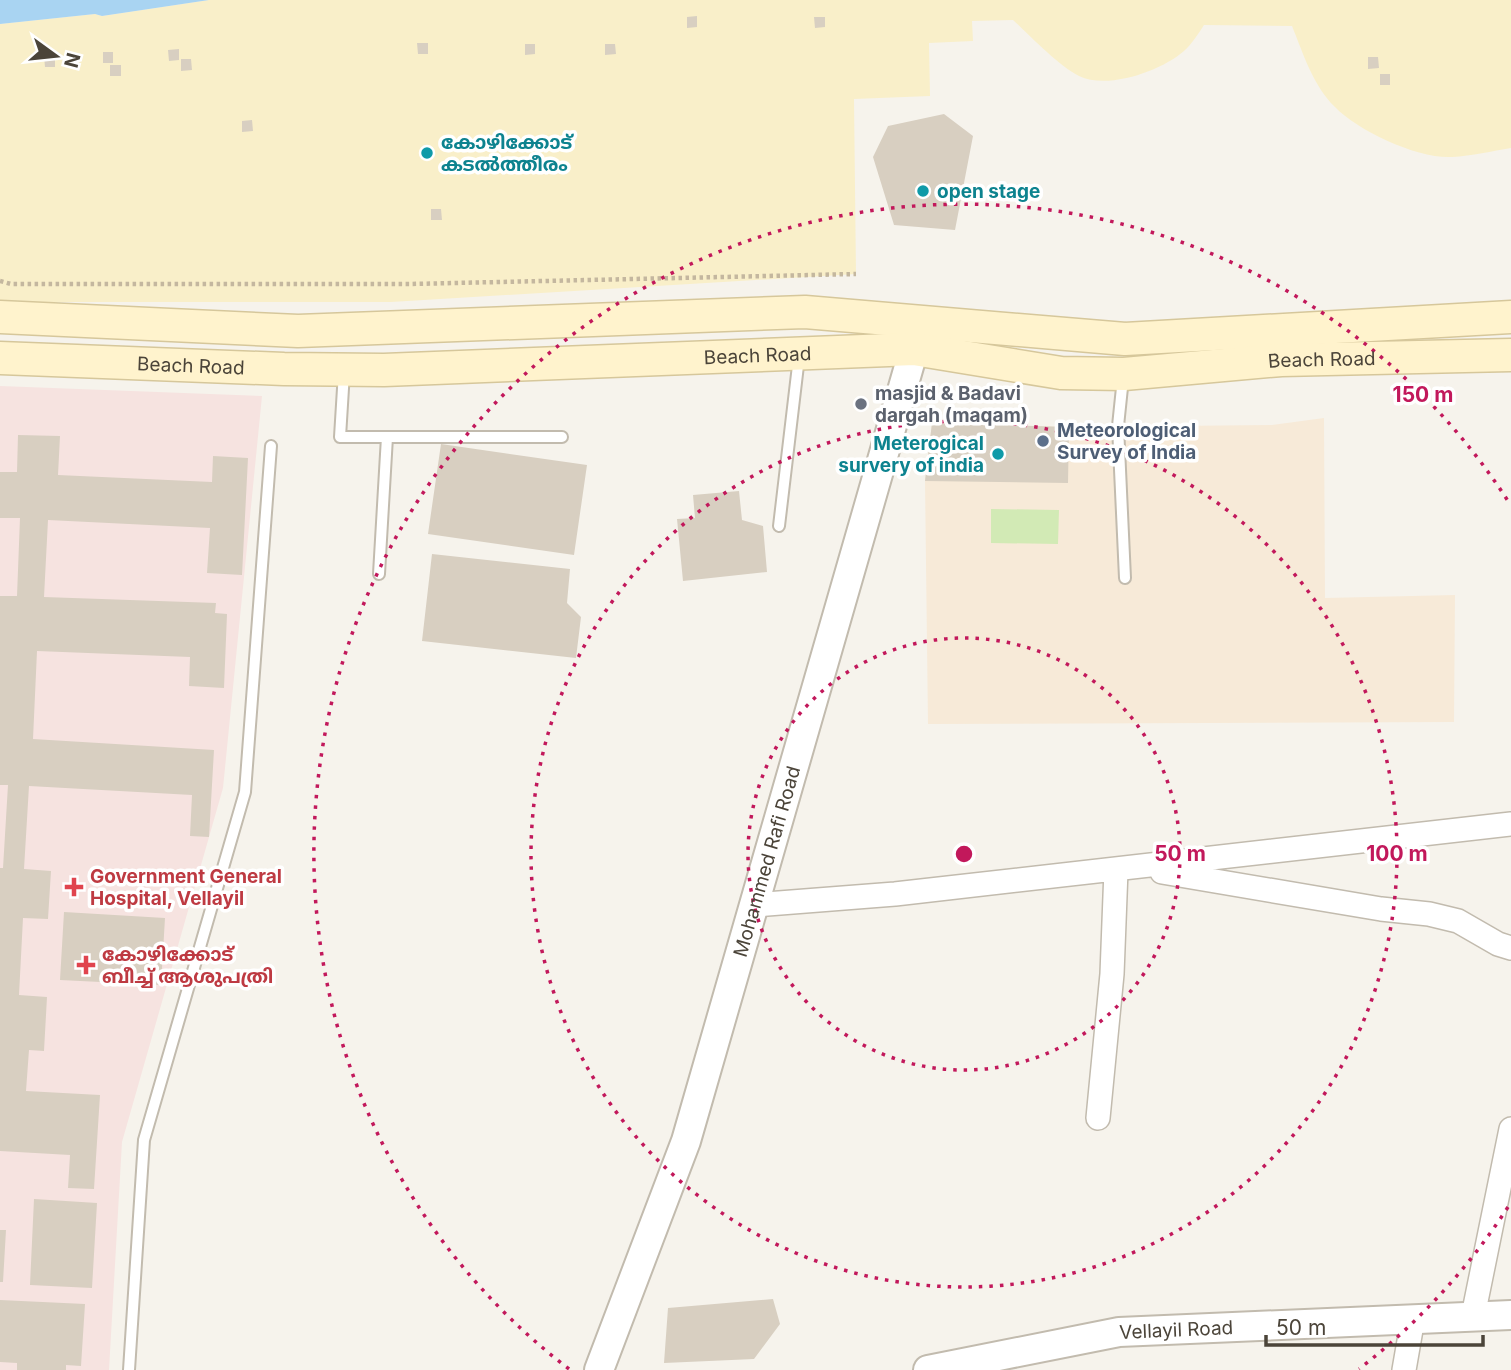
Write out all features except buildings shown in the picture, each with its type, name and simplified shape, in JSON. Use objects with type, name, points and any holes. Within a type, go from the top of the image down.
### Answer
[{"type":"main road","name":"Beach Road","points":[[0,317],[298,331],[805,312],[1125,339],[1511,317]]},
{"type":"main road","name":"Beach Road","points":[[0,358],[344,369],[914,349],[1061,373],[1124,374],[1281,360],[1511,355]]},
{"type":"street","name":"Mohammed Rafi Road","points":[[599,1370],[686,1141],[914,349]]},
{"type":"street","points":[[754,905],[895,894],[1511,824]]},
{"type":"street","points":[[1126,869],[1381,909],[1429,914],[1458,921],[1498,944],[1511,948]]},
{"type":"street","points":[[1098,1118],[1112,974],[1126,869]]},
{"type":"street","points":[[1473,1316],[1511,1129]]},
{"type":"street","name":"Vellayil Road","points":[[928,1370],[1119,1332],[1511,1315]]},
{"type":"street","points":[[1404,1370],[1413,1318]]},
{"type":"lane","points":[[779,526],[800,354]]},
{"type":"lane","points":[[344,369],[340,437],[562,437]]},
{"type":"lane","points":[[1124,374],[1118,426],[1125,578]]},
{"type":"lane","points":[[379,574],[387,437]]},
{"type":"lane","points":[[129,1370],[144,1140],[245,792],[271,446]]},
{"type":"path","points":[[0,281],[11,284],[410,284],[856,274]]},
{"type":"shaded area","name":"കോഴിക്കോട് ബീച്ച് ആശുപത്രി","points":[[0,386],[262,396],[223,788],[122,1142],[109,1370],[0,1370]]},
{"type":"shaded area","points":[[1324,418],[1325,598],[1455,595],[1454,722],[928,724],[925,481],[932,423],[1069,427],[1272,425]]},
{"type":"green space","points":[[991,509],[1059,510],[1058,544],[991,543]]},
{"type":"sand","name":"കോഴിക്കോട് കടൽത്തീരം","points":[[209,0],[1511,0],[1511,148],[1467,156],[1438,156],[1406,148],[1373,134],[1345,116],[1327,99],[1309,69],[1292,26],[1204,25],[1187,48],[1162,65],[1134,76],[1104,81],[1091,80],[1071,72],[1013,20],[972,21],[973,41],[929,43],[930,96],[854,99],[856,274],[391,302],[0,302],[0,24],[95,14],[102,16]]},
{"type":"water","points":[[0,0],[209,0],[102,16],[95,14],[0,24]]},
{"type":"place","name":"കോഴിക്കോട് കടൽത്തീരം","points":[[427,153]]},
{"type":"place","name":"open stage","points":[[923,191]]},
{"type":"place","name":"masjid & Badavi dargah (maqam)","points":[[861,404]]},
{"type":"place","name":"Meteorological Survey of India","points":[[1043,441]]},
{"type":"place","name":"Meterogical survery of india","points":[[998,454]]},
{"type":"place","name":"Government General Hospital, Vellayil","points":[[74,887]]},
{"type":"place","name":"കോഴിക്കോട് ബീച്ച് ആശുപത്രി","points":[[86,965]]}]
